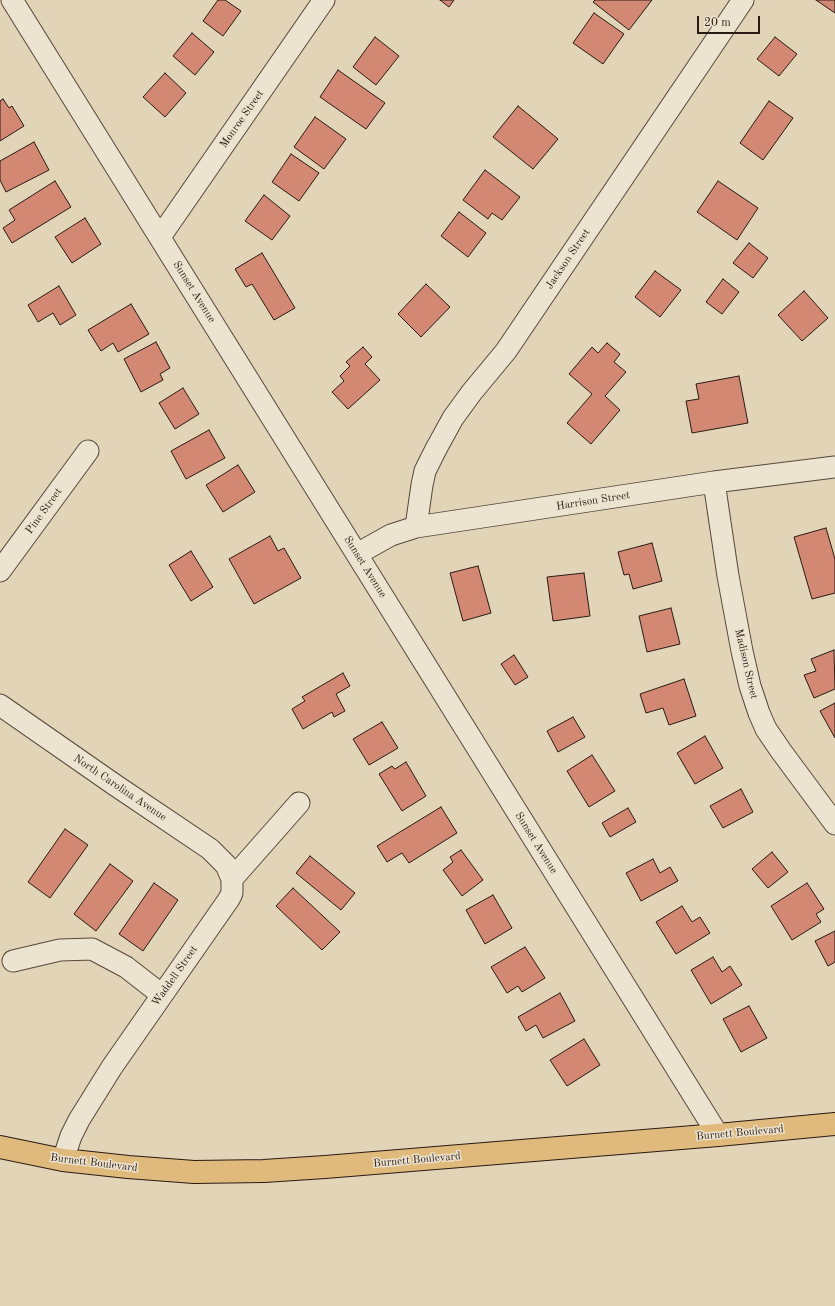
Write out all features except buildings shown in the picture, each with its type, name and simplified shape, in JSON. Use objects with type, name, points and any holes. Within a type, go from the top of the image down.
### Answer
[{"type":"main road","name":"Burnett Boulevard","points":[[0,1147],[63,1160],[128,1167],[194,1172],[264,1171],[325,1168],[835,1124]]},
{"type":"street","name":"Sunset Avenue","points":[[12,0],[718,1135]]},
{"type":"street","name":"Monroe Street","points":[[160,237],[324,0]]},
{"type":"street","name":"Jackson Street","points":[[416,527],[425,471],[453,418],[472,392],[506,351],[743,0]]},
{"type":"street","name":"Pine Street","points":[[0,571],[88,451]]},
{"type":"street","name":"Harrison Street","points":[[357,554],[391,535],[416,527],[714,482],[791,471],[835,467]]},
{"type":"street","name":"Madison Street","points":[[714,482],[728,576],[742,651],[750,686],[759,713],[766,729],[781,752],[835,824]]},
{"type":"street","name":"North Carolina Avenue","points":[[0,705],[210,849],[226,865],[232,879]]},
{"type":"street","points":[[232,879],[299,803]]},
{"type":"street","name":"Waddell Street","points":[[63,1160],[71,1136],[79,1120],[162,995],[229,899],[232,893],[232,879]]},
{"type":"street","points":[[13,960],[60,950],[92,949],[126,967],[162,995]]}]
